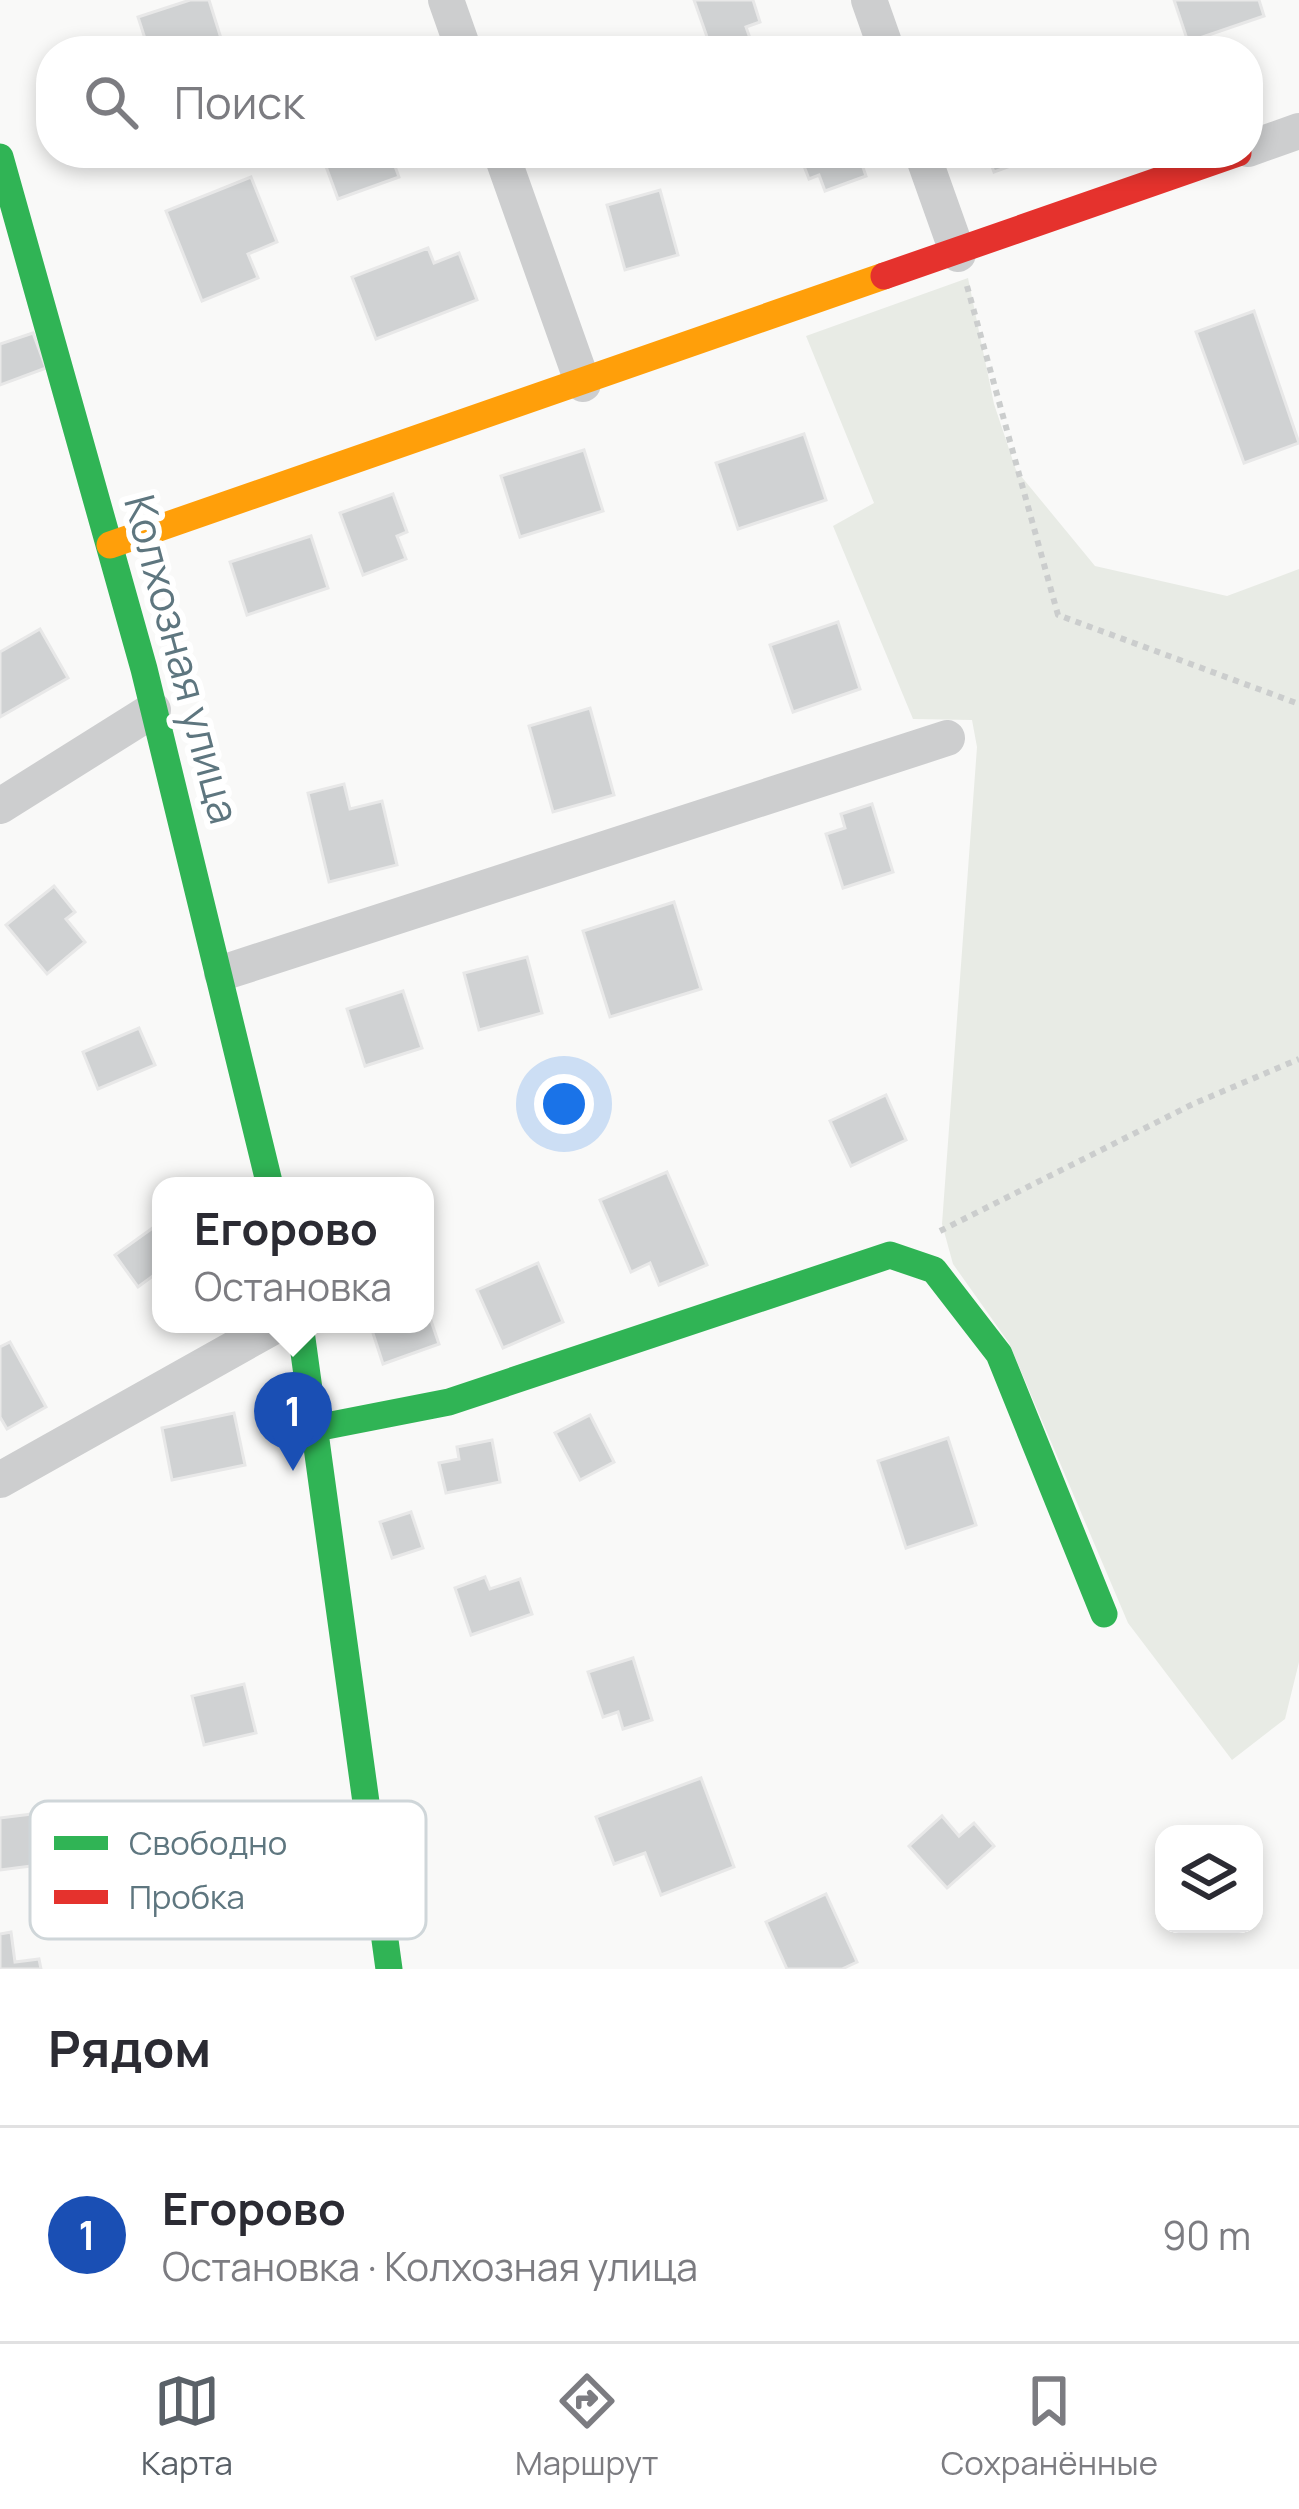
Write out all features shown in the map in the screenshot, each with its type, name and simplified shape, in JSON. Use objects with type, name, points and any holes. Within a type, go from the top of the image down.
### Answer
[{"type":"street","points":[[446,0],[459,36]]},
{"type":"street","points":[[869,0],[882,36]]},
{"type":"street","points":[[1263,144],[1299,131]]},
{"type":"street","name":"Колхозная улица","points":[[0,157],[10,233],[110,545],[222,973],[268,1177]]},
{"type":"street","points":[[506,168],[583,384]]},
{"type":"street","points":[[927,168],[958,254]]},
{"type":"street","points":[[110,545],[1196,168]]},
{"type":"street","points":[[0,806],[153,710]]},
{"type":"street","points":[[222,973],[947,738]]},
{"type":"street","points":[[316,1427],[472,1395],[890,1256],[934,1270],[999,1354],[1104,1614]]},
{"type":"street","points":[[0,1480],[262,1333]]},
{"type":"street","points":[[301,1333],[366,1801]]},
{"type":"street","points":[[385,1939],[389,1969]]},
{"type":"path","points":[[958,254],[1058,615],[1299,704]]},
{"type":"path","points":[[890,1256],[1193,1104],[1299,1059]]},
{"type":"shaded area","points":[[968,278],[994,404],[1016,470],[1095,566],[1227,596],[1299,569],[1299,1662],[1285,1719],[1232,1760],[1128,1623],[1009,1343],[953,1264],[942,1224],[977,747],[972,720],[913,719],[833,526],[874,503],[806,336]]},
{"type":"building","points":[[190,0],[209,0],[220,36],[144,36],[138,17]]},
{"type":"building","points":[[694,0],[753,0],[760,22],[746,27],[749,36],[707,36]]},
{"type":"building","points":[[1174,0],[1259,0],[1264,16],[1206,36],[1186,36]]},
{"type":"building","points":[[327,168],[396,168],[399,177],[338,199]]},
{"type":"building","points":[[805,168],[863,168],[866,176],[825,191],[819,175],[809,179]]},
{"type":"building","points":[[251,177],[277,242],[248,254],[258,278],[202,301],[166,211]]},
{"type":"building","points":[[660,190],[678,255],[625,270],[607,205]]},
{"type":"building","points":[[428,248],[434,263],[459,253],[477,300],[376,339],[352,277]]},
{"type":"building","points":[[1254,311],[1299,443],[1244,463],[1196,332]]},
{"type":"building","points":[[33,333],[46,368],[0,385],[0,344]]},
{"type":"building","points":[[804,434],[826,500],[738,529],[716,463]]},
{"type":"building","points":[[584,450],[603,511],[520,537],[501,476]]},
{"type":"building","points":[[393,494],[407,532],[397,536],[406,559],[363,575],[340,513]]},
{"type":"building","points":[[311,536],[328,588],[247,615],[230,562]]},
{"type":"building","points":[[838,622],[860,689],[793,712],[770,645]]},
{"type":"building","points":[[40,629],[68,678],[0,717],[0,652]]},
{"type":"building","points":[[590,708],[614,795],[553,812],[529,726]]},
{"type":"building","points":[[344,784],[350,809],[382,801],[397,865],[329,882],[308,793]]},
{"type":"building","points":[[872,804],[893,872],[843,888],[826,834],[845,828],[841,814]]},
{"type":"building","points":[[54,886],[75,912],[66,919],[85,942],[47,974],[6,925]]},
{"type":"building","points":[[674,902],[701,989],[610,1017],[583,931]]},
{"type":"building","points":[[527,957],[542,1013],[479,1030],[464,973]]},
{"type":"building","points":[[403,991],[422,1048],[365,1066],[347,1009]]},
{"type":"building","points":[[139,1028],[155,1065],[98,1089],[83,1052]]},
{"type":"building","points":[[886,1095],[906,1140],[851,1166],[830,1121]]},
{"type":"building","points":[[667,1172],[707,1265],[659,1285],[650,1263],[631,1272],[600,1200]]},
{"type":"building","points":[[152,1228],[152,1277],[138,1287],[115,1255]]},
{"type":"building","points":[[538,1263],[563,1322],[503,1348],[477,1290]]},
{"type":"building","points":[[434,1329],[439,1344],[383,1364],[373,1333],[434,1333]]},
{"type":"building","points":[[10,1342],[46,1407],[7,1429],[0,1417],[0,1347]]},
{"type":"building","points":[[234,1413],[245,1465],[172,1480],[162,1428]]},
{"type":"building","points":[[590,1415],[614,1462],[580,1480],[555,1433]]},
{"type":"building","points":[[948,1438],[976,1525],[906,1548],[878,1461]]},
{"type":"building","points":[[492,1440],[500,1482],[446,1493],[439,1463],[459,1459],[457,1447]]},
{"type":"building","points":[[411,1512],[423,1548],[392,1558],[380,1522]]},
{"type":"building","points":[[485,1577],[490,1589],[520,1579],[532,1614],[471,1635],[455,1588]]},
{"type":"building","points":[[633,1658],[652,1720],[623,1729],[618,1712],[603,1717],[588,1672]]},
{"type":"building","points":[[244,1684],[256,1733],[204,1745],[192,1696]]},
{"type":"building","points":[[701,1778],[734,1867],[661,1895],[645,1853],[614,1864],[596,1817]]},
{"type":"building","points":[[30,1814],[30,1866],[0,1870],[0,1818]]},
{"type":"building","points":[[942,1816],[959,1836],[974,1823],[994,1846],[947,1888],[909,1846]]},
{"type":"building","points":[[826,1894],[857,1962],[842,1969],[787,1969],[766,1922]]},
{"type":"building","points":[[11,1932],[15,1962],[39,1959],[41,1969],[0,1969],[0,1934]]},
{"type":"traffic: fast","points":[[0,157],[144,669],[268,1177]]},
{"type":"traffic: fast","points":[[316,1428],[449,1402],[890,1255],[934,1270],[999,1354],[1104,1614]]},
{"type":"traffic: fast","points":[[301,1333],[366,1801]]},
{"type":"traffic: fast","points":[[385,1939],[389,1969]]},
{"type":"traffic: slow","points":[[110,545],[884,276]]},
{"type":"traffic: jam","points":[[884,276],[1195,168]]},
{"type":"place","name":"Егорово","points":[[293,1471]]}]
